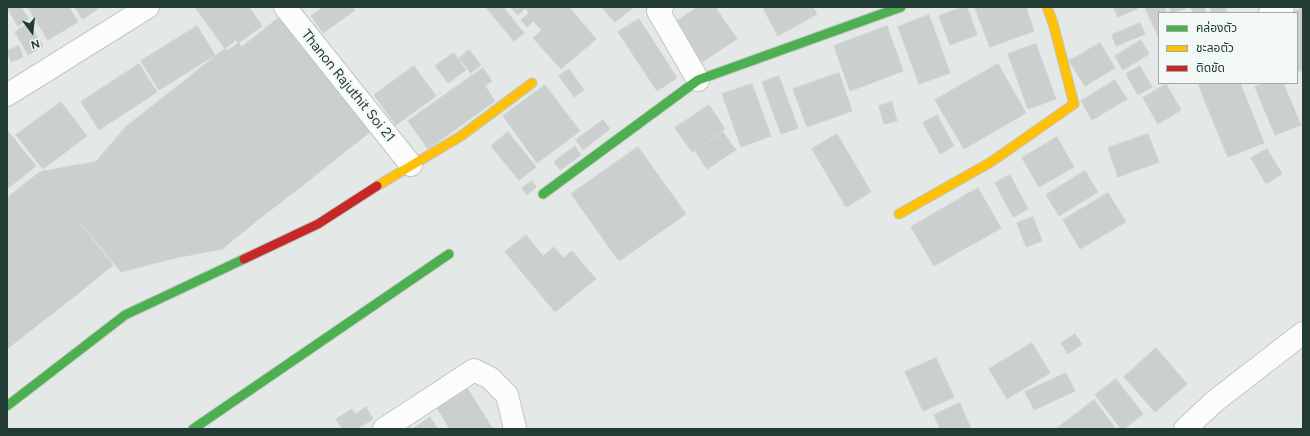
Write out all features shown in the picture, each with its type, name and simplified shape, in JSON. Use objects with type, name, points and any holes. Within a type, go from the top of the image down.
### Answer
[{"type":"street","points":[[7,95],[148,7]]},
{"type":"street","name":"Thanon Rajuthit Soi 21","points":[[285,7],[411,165]]},
{"type":"street","points":[[662,7],[658,11],[698,80]]},
{"type":"street","points":[[543,194],[698,80],[901,7]]},
{"type":"street","points":[[899,214],[991,162],[1074,104],[1053,23],[1047,7]]},
{"type":"street","points":[[1272,12],[1283,7]]},
{"type":"street","points":[[7,406],[125,315],[318,224],[411,165],[461,136],[532,83]]},
{"type":"street","points":[[193,429],[449,254]]},
{"type":"street","points":[[1185,429],[1216,401],[1303,333]]},
{"type":"street","points":[[384,429],[474,370],[490,378],[507,395],[514,429]]},
{"type":"building","points":[[7,7],[21,7],[29,19],[18,26]]},
{"type":"building","points":[[28,7],[69,7],[78,22],[48,40]]},
{"type":"building","points":[[75,7],[98,7],[99,8],[83,19]]},
{"type":"building","points":[[195,7],[249,7],[262,26],[227,51]]},
{"type":"building","points":[[324,7],[352,7],[355,10],[323,33],[311,16]]},
{"type":"building","points":[[486,7],[503,7],[524,33],[514,41]]},
{"type":"building","points":[[511,7],[527,7],[518,15]]},
{"type":"building","points":[[528,7],[569,7],[596,39],[561,69],[533,38],[542,30],[533,21],[527,27],[521,20],[529,13],[526,9]]},
{"type":"building","points":[[602,7],[634,7],[615,22]]},
{"type":"building","points":[[698,7],[715,7],[737,39],[702,62],[676,22]]},
{"type":"building","points":[[763,7],[813,7],[817,14],[778,36]]},
{"type":"building","points":[[963,7],[967,7],[977,35],[950,45],[939,16]]},
{"type":"building","points":[[975,7],[1026,7],[1034,31],[990,47]]},
{"type":"building","points":[[1114,7],[1136,7],[1137,9],[1118,17]]},
{"type":"building","points":[[1145,7],[1164,7],[1166,12],[1158,12],[1158,36]]},
{"type":"building","points":[[1169,7],[1185,7],[1185,9],[1172,12]]},
{"type":"building","points":[[1191,7],[1204,7],[1206,12],[1193,12]]},
{"type":"building","points":[[1210,7],[1225,7],[1227,12],[1212,12]]},
{"type":"building","points":[[1303,8],[1303,70],[1298,72],[1298,12],[1293,12]]},
{"type":"building","points":[[929,15],[950,73],[919,84],[898,27]]},
{"type":"building","points":[[280,17],[370,132],[332,162],[242,47]]},
{"type":"building","points":[[639,19],[677,78],[657,91],[618,32]]},
{"type":"building","points":[[29,23],[43,46],[28,55],[15,32]]},
{"type":"building","points":[[1140,23],[1145,34],[1116,46],[1112,35]]},
{"type":"building","points":[[197,26],[215,55],[159,90],[141,61]]},
{"type":"building","points":[[887,26],[903,71],[850,91],[834,46]]},
{"type":"building","points":[[236,40],[332,162],[298,189],[202,67]]},
{"type":"building","points":[[1141,40],[1149,54],[1123,70],[1115,56]]},
{"type":"building","points":[[1100,43],[1115,68],[1085,86],[1069,61]]},
{"type":"building","points":[[1036,44],[1056,99],[1028,109],[1008,54]]},
{"type":"building","points":[[19,46],[23,57],[11,62],[7,51]]},
{"type":"building","points":[[469,50],[481,65],[471,73],[459,58]]},
{"type":"building","points":[[454,53],[466,70],[448,83],[435,66]]},
{"type":"building","points":[[139,64],[157,92],[99,130],[81,102]]},
{"type":"building","points":[[998,64],[1026,113],[964,149],[935,100]]},
{"type":"building","points":[[414,66],[436,96],[396,125],[374,95]]},
{"type":"building","points":[[1140,66],[1152,87],[1138,95],[1126,74]]},
{"type":"building","points":[[202,67],[298,189],[259,219],[163,98]]},
{"type":"building","points":[[483,68],[492,81],[485,86],[495,101],[428,149],[408,121]]},
{"type":"building","points":[[569,69],[584,90],[574,97],[559,76]]},
{"type":"building","points":[[839,73],[852,111],[807,127],[793,89]]},
{"type":"building","points":[[779,76],[798,128],[781,134],[762,82]]},
{"type":"building","points":[[1115,80],[1127,99],[1092,120],[1081,101]]},
{"type":"building","points":[[752,84],[771,136],[741,147],[722,94]]},
{"type":"building","points":[[1166,84],[1181,110],[1158,124],[1143,98]]},
{"type":"building","points":[[1198,84],[1240,84],[1264,143],[1228,157]]},
{"type":"building","points":[[1262,84],[1283,84],[1301,125],[1275,135],[1255,87]]},
{"type":"building","points":[[545,85],[580,131],[537,163],[503,116]]},
{"type":"building","points":[[163,98],[259,219],[222,249],[126,127]]},
{"type":"building","points":[[61,102],[87,136],[43,169],[16,135]]},
{"type":"building","points":[[892,102],[897,121],[884,124],[879,106]]},
{"type":"building","points":[[709,105],[725,129],[692,152],[675,128]]},
{"type":"building","points":[[937,115],[954,146],[940,154],[923,123]]},
{"type":"building","points":[[603,120],[610,129],[583,150],[576,140]]},
{"type":"building","points":[[126,127],[222,249],[175,258],[96,162]]},
{"type":"building","points":[[7,130],[36,166],[7,189]]},
{"type":"building","points":[[508,132],[536,167],[519,180],[491,146]]},
{"type":"building","points":[[723,132],[736,150],[707,169],[695,151]]},
{"type":"building","points":[[837,134],[871,192],[846,207],[812,149]]},
{"type":"building","points":[[1148,134],[1159,162],[1118,177],[1108,148]]},
{"type":"building","points":[[1057,137],[1074,167],[1039,187],[1022,158]]},
{"type":"building","points":[[575,146],[581,155],[560,170],[554,162]]},
{"type":"building","points":[[638,147],[686,214],[619,261],[571,194]]},
{"type":"building","points":[[1267,149],[1282,174],[1266,184],[1251,158]]},
{"type":"building","points":[[96,162],[175,258],[121,272],[40,172]]},
{"type":"building","points":[[1085,171],[1098,192],[1059,216],[1046,195]]},
{"type":"building","points":[[40,172],[113,265],[80,292],[7,199]]},
{"type":"building","points":[[1010,175],[1028,209],[1013,217],[995,183]]},
{"type":"building","points":[[532,181],[536,187],[527,195],[522,188]]},
{"type":"building","points":[[978,188],[1001,228],[934,266],[911,227]]},
{"type":"building","points":[[1108,193],[1126,222],[1080,249],[1063,220]]},
{"type":"building","points":[[7,199],[80,292],[44,320],[7,273]]},
{"type":"building","points":[[1033,217],[1042,241],[1026,247],[1017,223]]},
{"type":"building","points":[[526,235],[543,256],[554,247],[563,258],[572,251],[596,279],[555,312],[505,252]]},
{"type":"building","points":[[7,273],[44,320],[7,349]]},
{"type":"building","points":[[1075,334],[1082,344],[1068,354],[1061,343]]},
{"type":"building","points":[[1032,343],[1050,373],[1007,399],[989,369]]},
{"type":"building","points":[[1156,348],[1187,384],[1155,412],[1124,377]]},
{"type":"building","points":[[936,358],[954,397],[923,411],[905,372]]},
{"type":"building","points":[[1066,373],[1075,391],[1034,410],[1025,392]]},
{"type":"building","points":[[1116,379],[1143,414],[1124,429],[1121,429],[1095,395]]},
{"type":"building","points":[[467,388],[493,429],[450,429],[437,408]]},
{"type":"building","points":[[1094,400],[1116,429],[1056,429]]},
{"type":"building","points":[[960,403],[971,429],[940,429],[934,415]]},
{"type":"building","points":[[366,407],[373,419],[357,429],[342,429],[336,419],[352,409],[355,414]]},
{"type":"building","points":[[430,417],[438,429],[413,429]]},
{"type":"traffic: fast","points":[[543,194],[698,80],[901,7]]},
{"type":"traffic: fast","points":[[193,429],[449,254]]},
{"type":"traffic: fast","points":[[7,406],[125,315],[244,259]]},
{"type":"traffic: slow","points":[[899,214],[991,162],[1074,104],[1053,23],[1047,7]]},
{"type":"traffic: slow","points":[[377,186],[461,136],[532,83]]},
{"type":"traffic: jam","points":[[244,259],[318,224],[377,186]]}]
